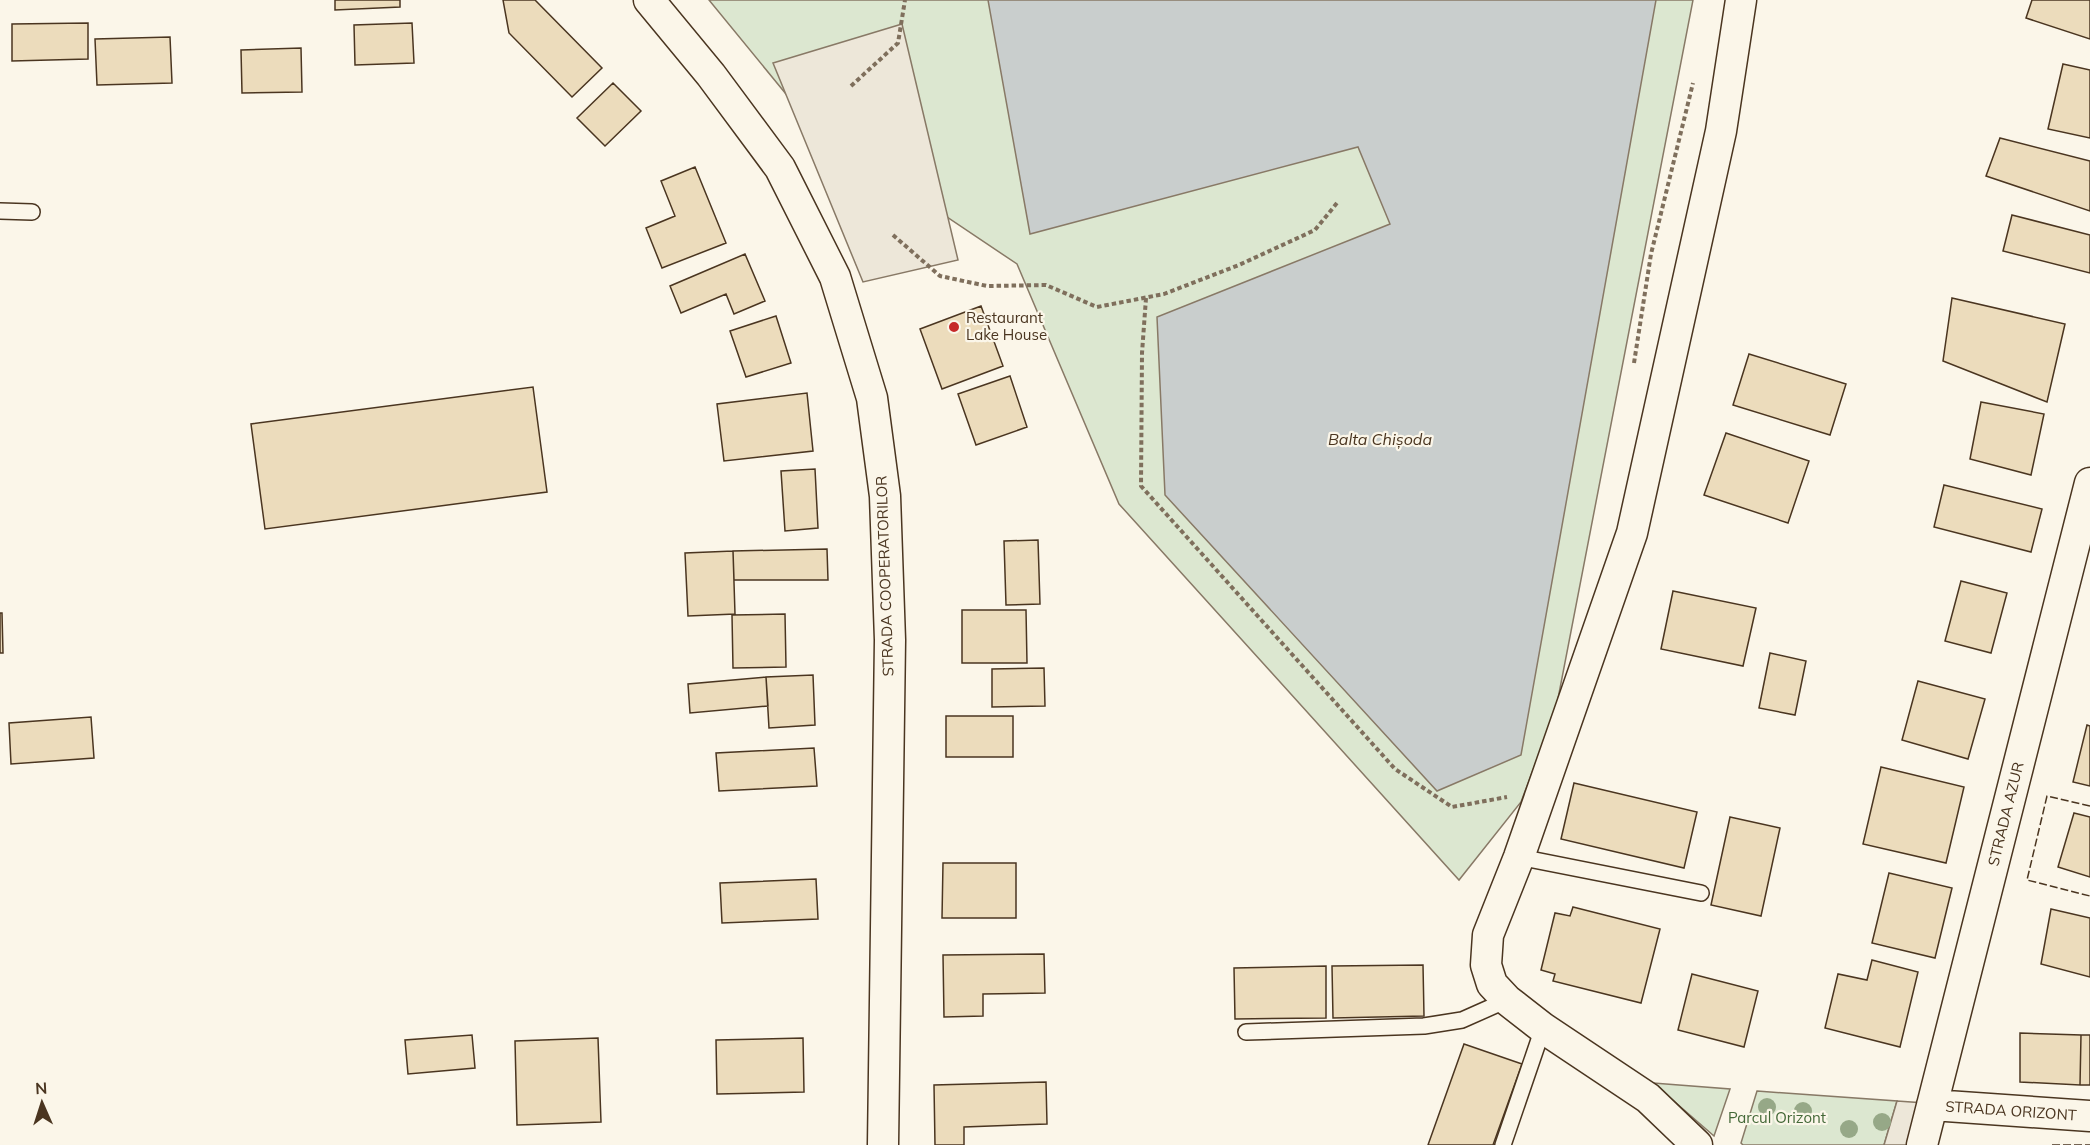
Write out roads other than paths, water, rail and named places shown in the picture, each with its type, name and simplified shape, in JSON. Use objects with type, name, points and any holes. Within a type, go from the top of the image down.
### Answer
[{"type":"street","name":"STRADA COOPERATORILOR","points":[[650,0],[711,75],[780,168],[835,277],[872,398],[885,496],[890,640],[883,1145]]},
{"type":"street","points":[[1697,1145],[1648,1098],[1543,1028],[1507,1000],[1492,984],[1486,966],[1488,935],[1519,856],[1632,533],[1720,131],[1741,0]]},
{"type":"street","name":"STRADA AZUR","points":[[1922,1145],[2090,483]]},
{"type":"street","name":"STRADA ORIZONT","points":[[1932,1105],[2090,1116]]},
{"type":"lane","points":[[0,211],[32,212]]},
{"type":"lane","points":[[1519,856],[1701,893]]},
{"type":"lane","points":[[1246,1032],[1424,1026],[1462,1020],[1507,1000]]},
{"type":"lane","points":[[1503,1145],[1543,1028]]},
{"type":"water","name":"Balta Chișoda","points":[[988,0],[1656,0],[1521,755],[1437,791],[1165,495],[1157,317],[1390,224],[1358,147],[1030,234]]},
{"type":"place","name":"Restaurant Lake House","points":[[954,327]]},
{"type":"park label","name":"Parcul Orizont","points":[[1777,1118]]}]
